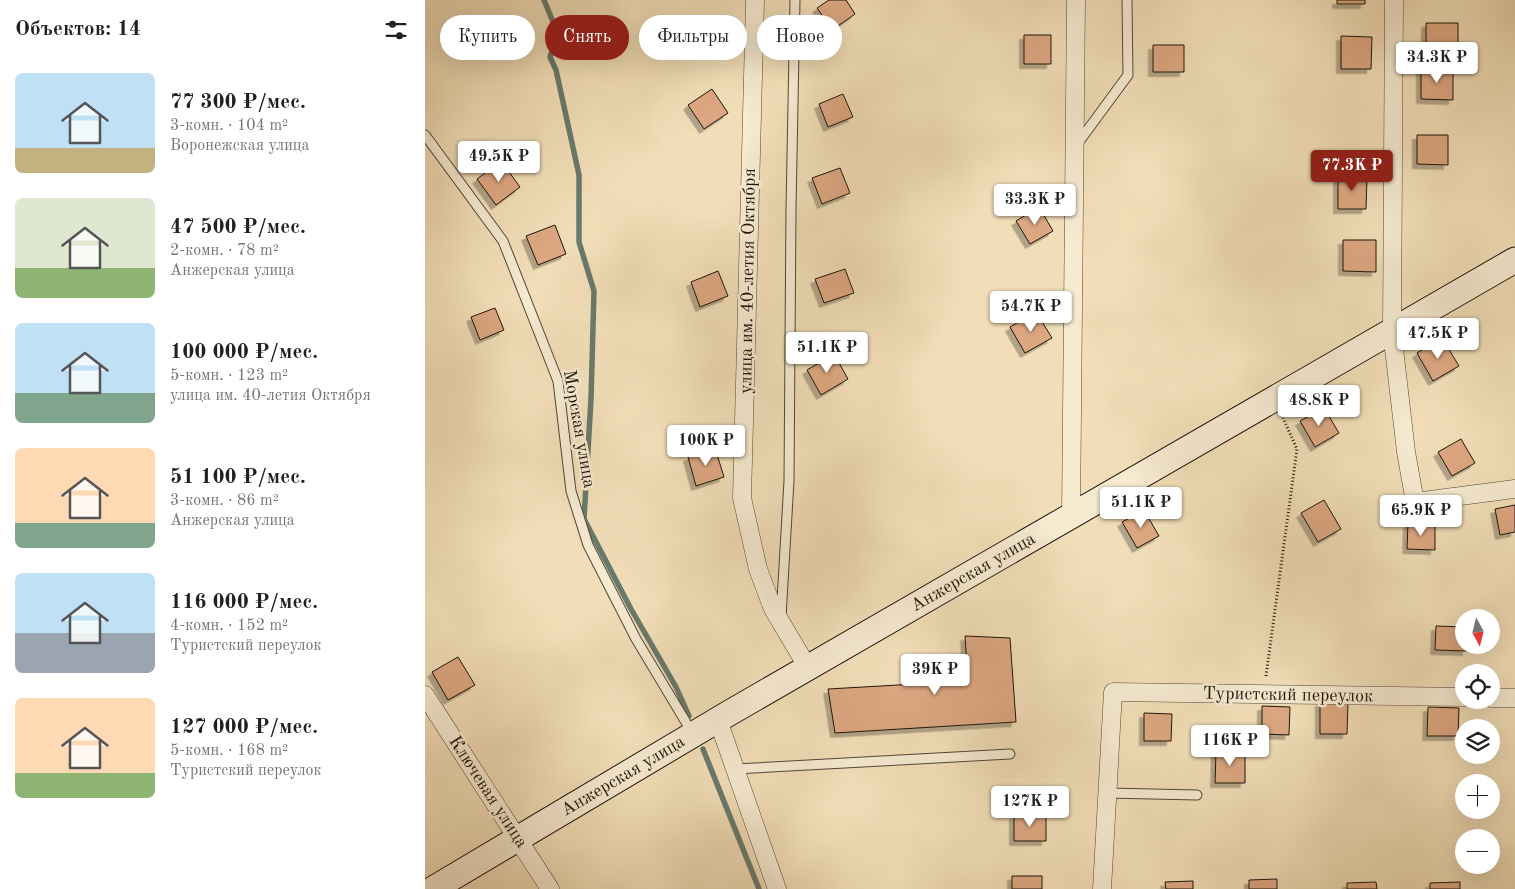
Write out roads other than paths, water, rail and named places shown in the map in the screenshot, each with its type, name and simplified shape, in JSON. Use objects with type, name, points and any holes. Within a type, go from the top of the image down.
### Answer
[{"type":"street","name":"улица им. 40-летия Октября","points":[[755,0],[742,498],[759,569],[773,609],[808,668]]},
{"type":"street","points":[[1071,516],[1076,0]]},
{"type":"street","points":[[1394,0],[1392,331],[1406,452],[1415,502],[1515,489]]},
{"type":"street","name":"Анжерская улица","points":[[433,889],[693,734],[1515,260]]},
{"type":"street","name":"Туристский переулок","points":[[1107,794],[1113,692],[1455,697]]},
{"type":"street","name":"Ключевая улица","points":[[425,695],[519,838],[550,889]]},
{"type":"street","points":[[1500,698],[1515,698]]},
{"type":"street","points":[[718,720],[777,889]]},
{"type":"street","points":[[1102,889],[1107,794]]},
{"type":"lane","points":[[781,622],[789,481],[795,0]]},
{"type":"lane","points":[[1075,147],[1128,75],[1127,0]]},
{"type":"lane","name":"Морская улица","points":[[425,134],[503,242],[558,381],[571,490],[588,545],[637,639],[693,734]]},
{"type":"lane","points":[[735,769],[1010,754]]},
{"type":"lane","points":[[1107,794],[1197,795]]},
{"type":"waterway","points":[[544,0],[558,34],[550,57],[556,70],[579,175],[579,242],[594,291],[591,399],[584,519],[631,609],[676,687],[689,716]]},
{"type":"waterway","points":[[703,749],[759,889]]}]
